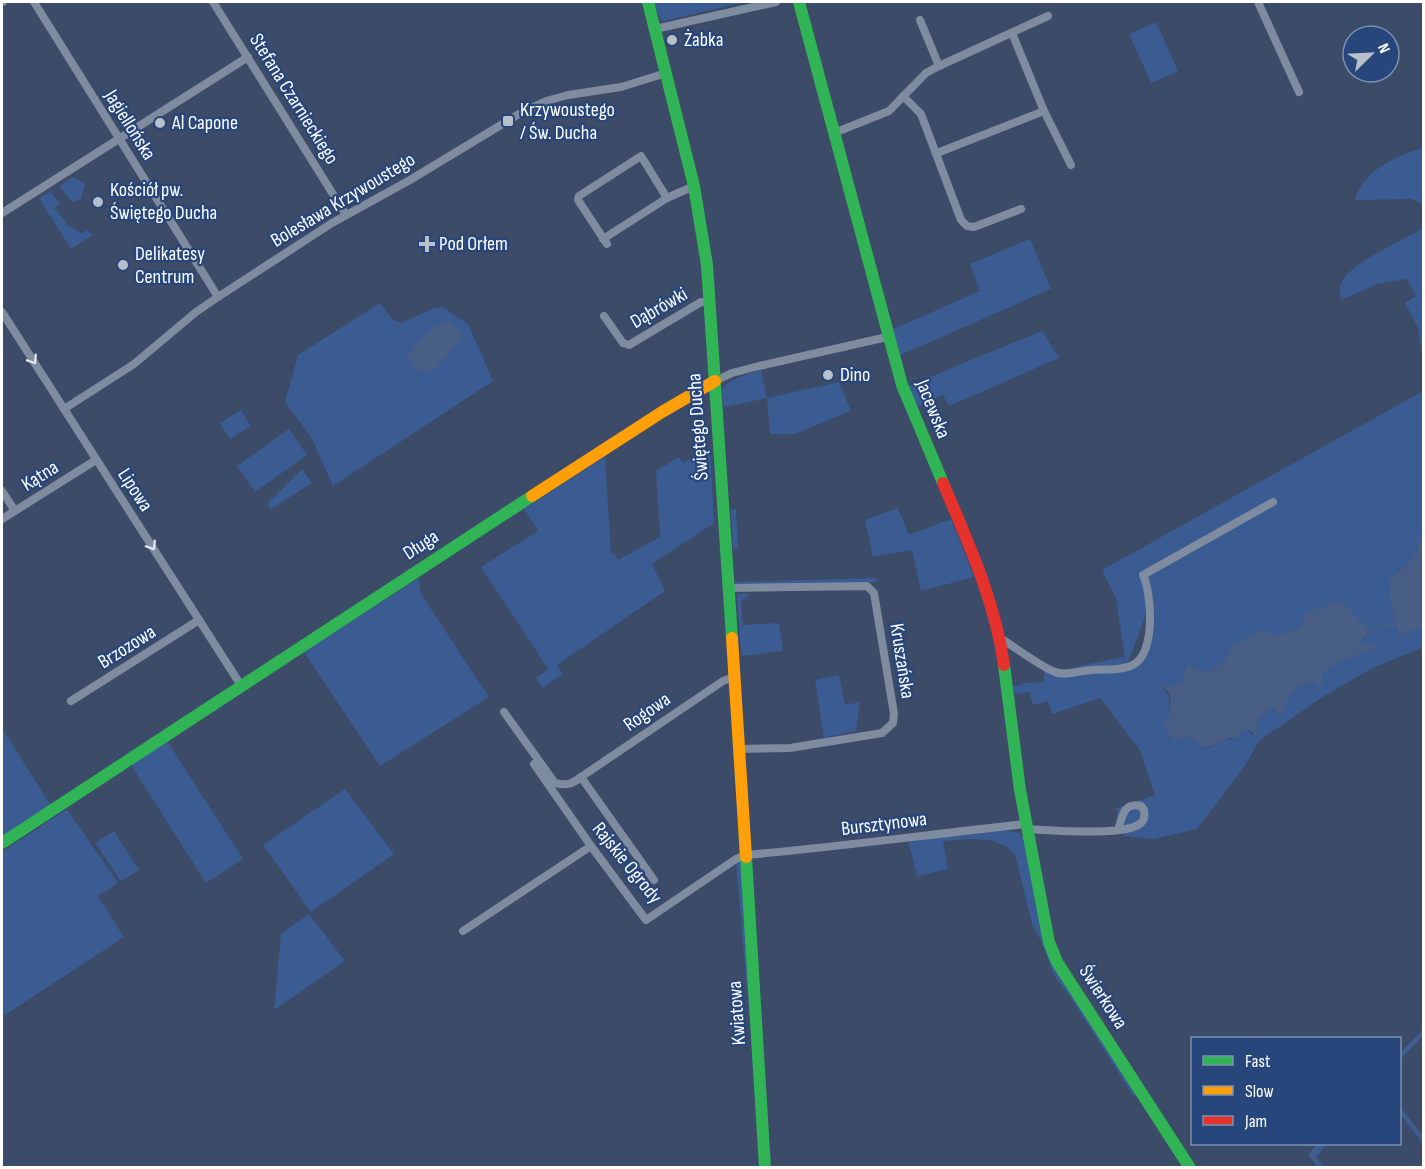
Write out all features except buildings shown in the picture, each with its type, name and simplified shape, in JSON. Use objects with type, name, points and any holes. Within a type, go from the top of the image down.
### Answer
[{"type":"street","name":"Jagiellońska","points":[[33,2],[218,297]]},
{"type":"street","name":"Stefana Czarnieckiego","points":[[213,2],[346,215]]},
{"type":"street","name":"Świętego Ducha","points":[[648,2],[694,186],[702,228],[710,302],[746,855]]},
{"type":"street","points":[[655,29],[776,2]]},
{"type":"street","name":"Jacewska","points":[[799,2],[887,337],[902,385],[982,577],[1000,638],[1026,827]]},
{"type":"street","points":[[1258,2],[1299,92]]},
{"type":"street","points":[[834,133],[889,111],[926,73],[1048,16]]},
{"type":"street","points":[[920,20],[939,66]]},
{"type":"street","points":[[1012,33],[1044,111],[1071,165]]},
{"type":"street","points":[[2,213],[248,57]]},
{"type":"street","name":"Bolesława Krzywoustego","points":[[64,409],[134,364],[196,312],[218,297],[346,215],[417,176],[532,107],[568,95],[621,87],[666,73]]},
{"type":"street","points":[[903,96],[921,114],[961,220],[974,227],[1021,209]]},
{"type":"street","points":[[937,153],[1044,111]]},
{"type":"street","points":[[667,198],[641,156],[579,196],[578,200],[605,242],[667,198],[694,186]]},
{"type":"street","name":"Dąbrówki","points":[[604,316],[623,343],[629,345],[701,302],[710,302]]},
{"type":"street","name":"Lipowa","points":[[2,312],[242,687]]},
{"type":"street","name":"Długa","points":[[2,843],[242,687],[298,647],[662,412],[715,381],[732,373],[759,366],[887,337]]},
{"type":"street","name":"Kątna","points":[[2,519],[96,460]]},
{"type":"street","points":[[2,491],[15,511]]},
{"type":"street","points":[[1000,638],[1056,673],[1128,667],[1142,657],[1149,634],[1149,602],[1143,576],[1273,502]]},
{"type":"street","name":"Kruszańska","points":[[728,588],[867,586],[874,593],[894,714],[893,723],[882,733],[790,748],[739,749]]},
{"type":"street","name":"Brzozowa","points":[[71,701],[200,620]]},
{"type":"street","name":"Rogowa","points":[[504,712],[555,783],[571,784],[690,702],[723,681],[734,677]]},
{"type":"street","name":"Rajskie Ogrody","points":[[534,764],[646,920],[736,859],[746,855]]},
{"type":"street","points":[[581,777],[654,880]]},
{"type":"street","name":"Bursztynowa","points":[[746,855],[815,849],[894,838],[1026,827],[1077,831],[1118,830]]},
{"type":"street","name":"Świerkowa","points":[[1026,827],[1045,927],[1057,962],[1190,1167]]},
{"type":"street","points":[[463,931],[591,846]]},
{"type":"street","name":"Kwiatowa","points":[[746,855],[765,1167]]},
{"type":"shaded area","points":[[653,2],[745,2],[663,21]]},
{"type":"shaded area","points":[[1156,22],[1178,71],[1151,83],[1129,34]]},
{"type":"shaded area","points":[[1423,148],[1423,204],[1411,199],[1355,200],[1359,189],[1373,172],[1402,155]]},
{"type":"shaded area","points":[[73,177],[85,184],[81,199],[72,202],[59,186]]},
{"type":"shaded area","points":[[50,192],[60,203],[54,208],[66,224],[82,234],[87,230],[93,235],[71,249],[39,198]]},
{"type":"shaded area","points":[[1423,228],[1423,358],[1418,328],[1405,303],[1416,296],[1407,279],[1377,284],[1341,300],[1340,286],[1344,277],[1364,261]]},
{"type":"shaded area","points":[[1030,239],[1051,289],[898,356],[891,330],[980,291],[970,264]]},
{"type":"shaded area","points":[[380,303],[392,319],[401,323],[434,308],[442,307],[468,324],[493,381],[333,486],[311,437],[285,402],[298,355]]},
{"type":"shaded area","points":[[448,321],[460,331],[461,340],[433,370],[424,372],[413,366],[407,356],[430,330]]},
{"type":"shaded area","points":[[1042,331],[1059,358],[949,406],[943,395],[916,407],[908,386]]},
{"type":"shaded area","points":[[761,370],[767,398],[724,407],[722,397],[727,384]]},
{"type":"shaded area","points":[[839,382],[851,411],[795,434],[770,434],[767,398]]},
{"type":"shaded area","points":[[1423,391],[1423,536],[1418,542],[1415,556],[1397,572],[1391,606],[1399,635],[1423,627],[1423,647],[1371,669],[1324,696],[1260,740],[1244,767],[1197,829],[1153,839],[1125,836],[1117,827],[1119,820],[1116,808],[1155,795],[1140,750],[1100,698],[1052,714],[1048,701],[1033,705],[1029,692],[1014,694],[1013,686],[1044,682],[1044,671],[1056,675],[1129,668],[1148,649],[1146,600],[1145,617],[1127,665],[1058,671],[1125,657],[1116,598],[1102,570]],"holes":[[[1358,622],[1370,630],[1361,643],[1363,646],[1375,644],[1377,648],[1331,666],[1312,681],[1297,688],[1287,698],[1281,716],[1272,709],[1267,711],[1257,723],[1258,733],[1252,735],[1247,729],[1233,739],[1225,739],[1205,749],[1193,739],[1182,737],[1168,717],[1168,696],[1153,681],[1166,687],[1182,682],[1187,664],[1200,671],[1209,672],[1221,665],[1231,653],[1290,633],[1303,623]]]},
{"type":"shaded area","points":[[241,410],[251,426],[230,439],[220,423]]},
{"type":"shaded area","points":[[289,429],[307,455],[255,492],[237,466]]},
{"type":"shaded area","points":[[710,447],[714,523],[652,564],[665,591],[557,665],[563,674],[543,688],[536,678],[548,669],[481,567],[538,531],[524,509],[605,457],[611,554],[614,553],[618,560],[660,537],[656,471],[679,457],[683,463]]},
{"type":"shaded area","points":[[302,469],[312,483],[271,509],[267,504]]},
{"type":"shaded area","points":[[898,508],[909,535],[951,519],[974,577],[921,591],[912,550],[873,557],[865,520]]},
{"type":"shaded area","points":[[736,509],[738,549],[733,549],[731,510]]},
{"type":"shaded area","points":[[1423,536],[1423,627],[1399,635],[1391,606],[1389,581],[1416,554],[1418,542]]},
{"type":"shaded area","points":[[419,578],[421,594],[489,697],[380,766],[304,652]]},
{"type":"shaded area","points":[[876,578],[877,582],[735,585],[735,582]]},
{"type":"shaded area","points":[[737,594],[750,594],[741,601],[743,625],[779,623],[783,651],[741,656]]},
{"type":"shaded area","points":[[1339,601],[1370,630],[1361,642],[1363,645],[1376,644],[1377,648],[1348,658],[1327,669],[1321,674],[1323,683],[1319,687],[1312,681],[1294,691],[1281,716],[1273,709],[1267,711],[1257,723],[1258,733],[1255,735],[1247,729],[1239,733],[1239,738],[1229,738],[1204,749],[1187,737],[1174,741],[1164,726],[1170,709],[1170,696],[1153,681],[1166,687],[1182,682],[1187,664],[1200,671],[1209,672],[1224,661],[1233,645],[1262,630],[1277,636],[1298,629],[1303,623],[1303,614]]},
{"type":"shaded area","points":[[839,675],[845,705],[860,702],[856,731],[824,738],[815,680]]},
{"type":"shaded area","points":[[2,728],[51,806],[2,837]]},
{"type":"shaded area","points":[[167,741],[243,859],[206,883],[131,765]]},
{"type":"shaded area","points":[[345,789],[394,854],[311,912],[263,845]]},
{"type":"shaded area","points":[[67,809],[118,883],[98,896],[124,937],[2,1017],[2,852]]},
{"type":"shaded area","points":[[1005,830],[1019,833],[1024,839],[1041,928],[1137,1093],[1133,1096],[1073,1001],[1054,976],[1043,945],[1032,924],[1015,854],[999,843],[981,839],[943,841],[948,869],[917,876],[908,840]]},
{"type":"shaded area","points":[[114,831],[139,870],[121,881],[95,843]]},
{"type":"shaded area","points":[[740,861],[756,1055],[753,1060],[736,862]]},
{"type":"shaded area","points":[[309,914],[345,961],[274,1010],[281,934]]},
{"type":"shaded area","points":[[1423,1029],[1423,1036],[1401,1059],[1401,1052]]},
{"type":"shaded area","points":[[1401,1107],[1423,1136],[1423,1144],[1401,1115]]},
{"type":"shaded area","points":[[1316,1145],[1326,1145],[1316,1157],[1324,1167],[1317,1167],[1308,1154]]},
{"type":"waterway","points":[[1370,630],[1397,624]]},
{"type":"waterway","points":[[1401,1055],[1424,1032]]},
{"type":"waterway","points":[[1401,1111],[1424,1140]]},
{"type":"waterway","points":[[1320,1145],[1311,1155],[1320,1168]]},
{"type":"traffic: fast","points":[[648,2],[694,186],[707,265],[732,638]]},
{"type":"traffic: fast","points":[[799,2],[902,385],[943,483]]},
{"type":"traffic: fast","points":[[2,843],[532,496]]},
{"type":"traffic: fast","points":[[1004,665],[1020,790],[1049,942],[1057,962],[1190,1168]]},
{"type":"traffic: fast","points":[[746,857],[765,1168]]},
{"type":"traffic: slow","points":[[532,496],[662,412],[715,381]]},
{"type":"traffic: slow","points":[[732,638],[746,857]]},
{"type":"traffic: jam","points":[[943,483],[987,595],[1004,665]]},
{"type":"place","name":"Żabka","points":[[672,40]]},
{"type":"place","name":"Krzywoustego / Św. Ducha","points":[[508,121]]},
{"type":"place","name":"Al Capone","points":[[160,123]]},
{"type":"place","name":"Kościół pw. Świętego Ducha","points":[[98,202]]},
{"type":"place","name":"Pod Orłem","points":[[427,244]]},
{"type":"place","name":"Delikatesy Centrum","points":[[123,265]]},
{"type":"place","name":"Dino","points":[[828,375]]}]
